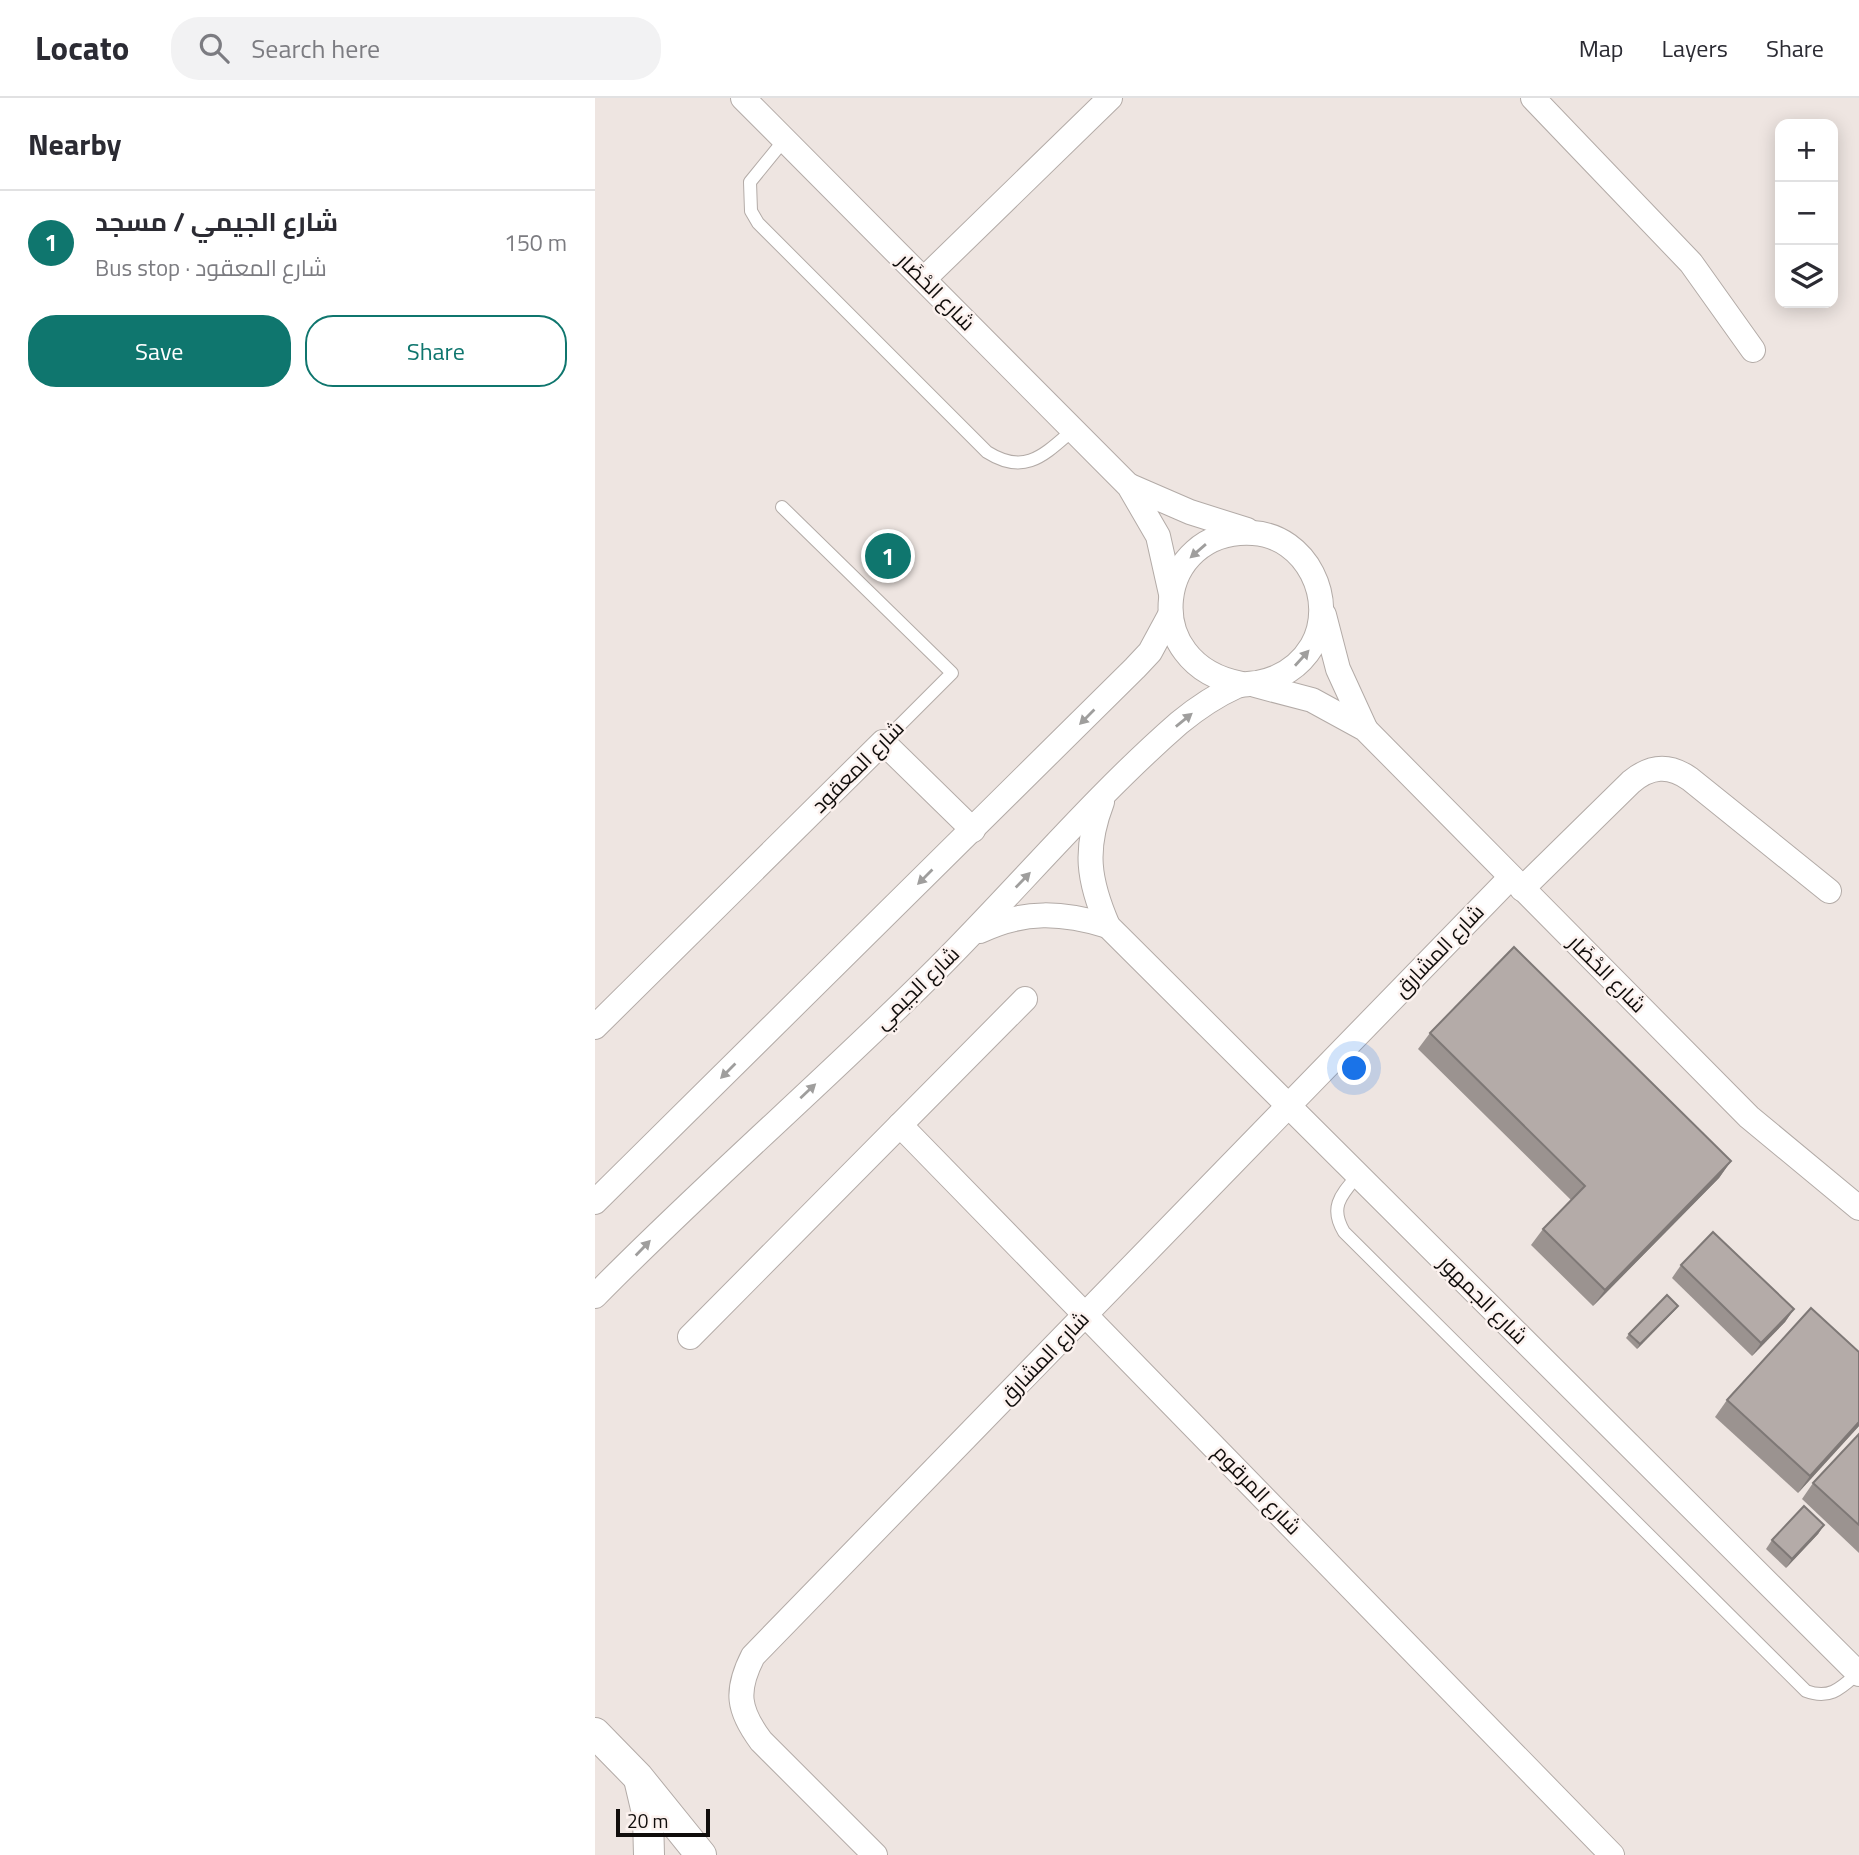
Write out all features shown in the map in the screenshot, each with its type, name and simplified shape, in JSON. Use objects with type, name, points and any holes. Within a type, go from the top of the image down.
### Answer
[{"type":"street","name":"شارع الحْضَار","points":[[743,98],[1129,486],[1158,536],[1171,604]]},
{"type":"street","points":[[924,279],[1110,98]]},
{"type":"street","points":[[1532,98],[1691,263],[1753,349]]},
{"type":"street","name":"شارع الحْضَار","points":[[1129,486],[1190,512],[1254,533]]},
{"type":"street","points":[[595,1202],[1150,652],[1171,604],[1179,573],[1192,555],[1210,541],[1232,534],[1254,533],[1283,542],[1307,563],[1320,591],[1322,606],[1317,634],[1303,659],[1289,671],[1247,684],[1207,674],[1193,663],[1174,632],[1171,604]]},
{"type":"street","name":"شارع الحْضَار","points":[[1322,606],[1338,670],[1365,729]]},
{"type":"street","name":"شارع الحْضَار","points":[[1247,684],[1312,700],[1365,729],[1749,1117],[1859,1208]]},
{"type":"street","name":"شارع الجيمي","points":[[595,1296],[675,1214],[898,1007],[1105,794],[1180,722],[1247,684]]},
{"type":"street","points":[[883,742],[973,830]]},
{"type":"street","name":"شارع المعقود","points":[[595,1027],[883,742]]},
{"type":"street","name":"شارع المشارق","points":[[875,1855],[746,1720],[740,1697],[743,1676],[753,1656],[1289,1106],[1516,883],[1631,782],[1649,770],[1660,768],[1681,772],[1829,891]]},
{"type":"street","name":"شارع الجمهور","points":[[1105,794],[1093,826],[1089,860],[1094,894],[1108,926],[1859,1673]]},
{"type":"street","name":"شارع الجمهور","points":[[969,936],[1001,921],[1037,914],[1073,915],[1108,926]]},
{"type":"street","points":[[690,1337],[1025,999]]},
{"type":"street","name":"شارع المرقوم","points":[[900,1125],[1612,1855]]},
{"type":"street","points":[[595,1733],[638,1777],[701,1855]]},
{"type":"street","points":[[638,1777],[648,1817],[649,1855]]},
{"type":"lane","points":[[785,139],[750,182],[751,211],[758,223],[987,452],[1009,463],[1032,461],[1043,456],[1073,430]]},
{"type":"lane","name":"شارع المعقود","points":[[782,508],[952,673],[883,742]]},
{"type":"lane","points":[[1358,1175],[1337,1200],[1338,1222],[1345,1233],[1758,1645],[1806,1691],[1817,1695],[1839,1691],[1859,1673]]},
{"type":"building","points":[[1514,947],[1731,1161],[1605,1290],[1543,1229],[1585,1186],[1430,1033]]},
{"type":"building","points":[[1713,1232],[1794,1309],[1761,1343],[1681,1265]]},
{"type":"building","points":[[1667,1295],[1678,1306],[1640,1344],[1629,1334]]},
{"type":"building","points":[[1811,1308],[1859,1352],[1859,1422],[1810,1476],[1727,1400]]},
{"type":"building","points":[[1859,1434],[1859,1525],[1813,1483]]},
{"type":"building","points":[[1804,1506],[1824,1525],[1792,1559],[1772,1540]]},
{"type":"place","name":"شارع الجيمي / مسجد","points":[[888,556]]}]
